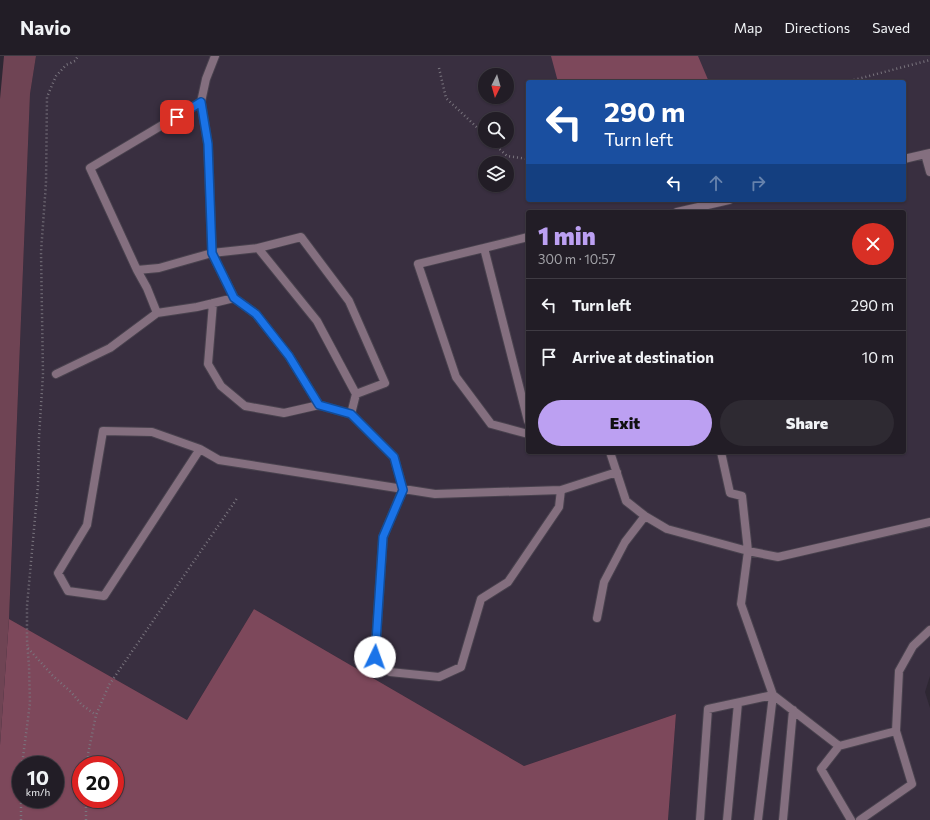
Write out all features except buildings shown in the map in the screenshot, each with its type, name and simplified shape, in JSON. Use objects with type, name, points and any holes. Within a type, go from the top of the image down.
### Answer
[{"type":"lane","points":[[215,56],[206,79],[201,102],[208,144],[212,253],[234,298],[256,314],[289,356],[319,405]]},
{"type":"lane","points":[[157,313],[147,288],[137,270],[90,168],[201,102]]},
{"type":"lane","points":[[906,158],[928,153],[930,172]]},
{"type":"lane","points":[[686,210],[720,202]]},
{"type":"lane","points":[[137,270],[159,268],[212,253],[258,248],[301,237],[349,301],[385,383],[356,394]]},
{"type":"lane","points":[[526,238],[418,264],[456,377],[490,424],[526,433]]},
{"type":"lane","points":[[258,248],[317,321],[356,394],[351,414]]},
{"type":"lane","points":[[484,248],[526,413]]},
{"type":"lane","points":[[56,374],[110,348],[157,313],[234,298]]},
{"type":"lane","points":[[213,303],[208,364],[221,386],[245,406],[284,413],[319,405],[351,414],[394,457],[403,490],[383,537],[375,657],[390,672],[439,677],[461,668],[481,599],[508,582],[559,507],[561,490]]},
{"type":"lane","points":[[200,449],[104,596],[68,591],[58,573],[87,525],[103,431],[152,432],[200,449],[219,460],[435,494],[561,490],[617,472]]},
{"type":"lane","points":[[611,454],[626,501],[645,516],[667,529],[748,551],[778,557],[930,522]]},
{"type":"lane","points":[[720,454],[730,493],[742,496],[748,551],[741,604],[773,696],[758,820]]},
{"type":"lane","points":[[597,618],[604,582],[625,542],[645,516]]},
{"type":"lane","points":[[860,820],[912,784],[896,731],[899,671],[913,646],[930,630]]},
{"type":"lane","points":[[700,820],[708,709],[773,696],[839,746]]},
{"type":"lane","points":[[727,820],[738,703]]},
{"type":"lane","points":[[782,820],[793,710]]},
{"type":"lane","points":[[851,820],[821,769],[839,746],[896,731]]},
{"type":"path","points":[[23,756],[30,702],[30,666],[27,648],[27,606],[38,485],[43,374],[41,252],[46,183],[47,97],[56,76],[66,65],[75,61],[78,56]]},
{"type":"path","points":[[854,80],[930,60]]},
{"type":"path","points":[[439,68],[446,98],[478,128]]},
{"type":"path","points":[[498,148],[506,156],[526,159]]},
{"type":"path","points":[[88,756],[96,715],[109,685],[238,497]]},
{"type":"path","points":[[27,648],[82,705],[96,715]]},
{"type":"path","points":[[21,808],[21,820]]},
{"type":"path","points":[[86,808],[86,820]]},
{"type":"shaded area","points":[[4,56],[36,56],[30,94],[9,619],[0,745],[0,99]]},
{"type":"shaded area","points":[[36,56],[930,56],[930,676],[925,692],[930,708],[930,820],[668,820],[676,714],[524,766],[254,609],[187,720],[9,619],[30,94]]},
{"type":"shaded area","points":[[551,56],[698,56],[708,80],[557,80]]},
{"type":"shaded area","points":[[254,609],[524,766],[676,714],[668,820],[0,820],[0,745],[9,619],[187,720]]},
{"type":"route","points":[[177,117],[201,102],[208,144],[212,253],[234,298],[256,314],[289,356],[319,405],[351,414],[394,457],[403,490],[383,537],[375,657]]}]
